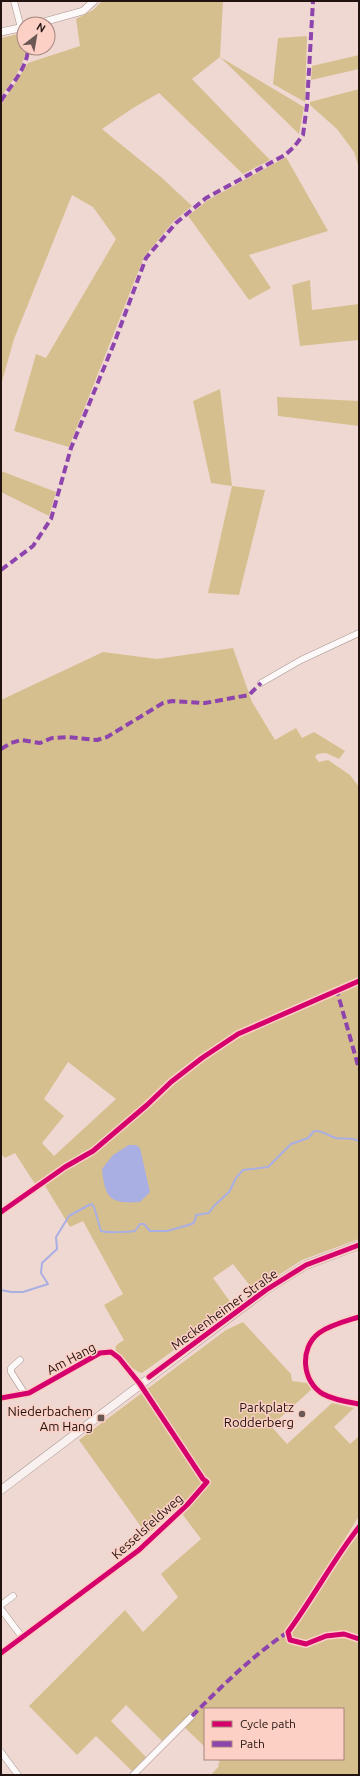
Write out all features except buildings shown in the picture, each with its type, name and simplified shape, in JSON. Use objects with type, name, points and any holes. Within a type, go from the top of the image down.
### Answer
[{"type":"main road","name":"Meckenheimer Straße","points":[[1,1490],[266,1290],[306,1265],[359,1245]]},
{"type":"street","points":[[14,1],[19,16]]},
{"type":"street","points":[[56,19],[78,13],[94,1]]},
{"type":"street","points":[[1,32],[16,28]]},
{"type":"street","points":[[261,683],[301,660],[359,633]]},
{"type":"street","points":[[337,991],[359,981]]},
{"type":"street","points":[[1,1212],[41,1184]]},
{"type":"street","points":[[359,1317],[318,1334],[307,1351],[305,1360],[308,1377],[316,1389],[330,1397],[359,1404]]},
{"type":"street","name":"Am Hang","points":[[1,1398],[29,1393],[100,1353],[111,1352],[119,1358],[140,1384]]},
{"type":"street","points":[[20,1360],[11,1368],[11,1372],[25,1394]]},
{"type":"street","name":"Kesselsfeldweg","points":[[1,1653],[139,1550],[187,1506],[207,1482],[203,1479],[140,1384]]},
{"type":"street","points":[[1,1605],[13,1596]]},
{"type":"street","points":[[1,1609],[22,1637]]},
{"type":"street","points":[[133,1775],[192,1716]]},
{"type":"street","points":[[1,1752],[18,1775]]},
{"type":"shaded area","points":[[102,1],[223,1],[220,57],[192,79],[270,160],[243,174],[159,93],[133,108],[102,129],[161,177],[192,206],[174,221],[144,257],[69,447],[14,431],[36,354],[46,358],[116,239],[93,207],[72,195],[14,339],[1,385],[1,105],[28,63],[49,56],[56,56],[56,54],[80,46],[76,19],[93,10]]},
{"type":"shaded area","points":[[16,34],[16,56],[25,56],[16,74],[1,97],[1,38]]},
{"type":"shaded area","points":[[307,36],[305,102],[273,84],[278,38]]},
{"type":"shaded area","points":[[359,55],[359,69],[311,80],[312,66]]},
{"type":"shaded area","points":[[220,57],[304,107],[299,134]]},
{"type":"shaded area","points":[[359,89],[359,168],[354,152],[337,129],[310,105],[310,102]]},
{"type":"shaded area","points":[[286,157],[328,231],[249,255],[271,288],[249,300],[188,216],[208,200]]},
{"type":"shaded area","points":[[310,280],[312,310],[359,304],[359,340],[300,346],[292,285]]},
{"type":"shaded area","points":[[220,389],[232,486],[211,483],[193,401]]},
{"type":"shaded area","points":[[277,397],[359,401],[359,426],[278,416]]},
{"type":"shaded area","points":[[1,471],[56,492],[49,516],[1,492]]},
{"type":"shaded area","points":[[232,486],[265,490],[239,595],[208,593]]},
{"type":"shaded area","points":[[233,648],[252,702],[275,740],[296,728],[302,738],[314,732],[345,751],[339,759],[326,753],[317,754],[315,757],[319,762],[328,760],[350,775],[359,787],[359,979],[237,1032],[201,1056],[170,1081],[92,1150],[35,1184],[15,1153],[5,1158],[1,1154],[1,700],[103,652],[157,659]],"holes":[[[68,1062],[116,1099],[54,1156],[42,1143],[64,1116],[44,1099]]]},
{"type":"shaded area","points":[[359,983],[359,1239],[302,1260],[254,1291],[233,1264],[213,1278],[234,1307],[142,1373],[139,1372],[125,1362],[117,1353],[116,1346],[124,1340],[104,1305],[123,1294],[83,1221],[70,1227],[44,1184],[66,1168],[94,1153],[203,1060],[239,1036]]},
{"type":"shaded area","points":[[243,1322],[291,1374],[292,1381],[307,1383],[312,1389],[271,1426],[287,1444],[332,1403],[354,1408],[334,1427],[350,1444],[359,1436],[359,1516],[298,1614],[285,1631],[291,1632],[300,1620],[359,1532],[359,1775],[211,1775],[219,1766],[218,1764],[220,1762],[218,1760],[344,1760],[344,1708],[204,1708],[204,1746],[180,1723],[162,1741],[126,1705],[111,1721],[146,1757],[132,1771],[96,1736],[77,1755],[29,1706],[125,1610],[143,1632],[178,1597],[161,1574],[201,1539],[177,1507],[147,1535],[79,1440],[226,1330]]},
{"type":"water","points":[[129,1145],[136,1145],[140,1148],[150,1192],[140,1202],[122,1202],[111,1198],[107,1193],[103,1179],[102,1169],[113,1155]]},
{"type":"waterway","points":[[1,1290],[23,1292],[48,1284],[41,1273],[42,1263],[57,1249],[56,1237],[69,1216],[89,1205],[92,1204],[94,1207],[101,1231],[135,1231],[140,1224],[144,1224],[150,1231],[167,1231],[192,1224],[195,1221],[196,1215],[209,1213],[214,1206],[229,1192],[236,1178],[243,1170],[268,1167],[291,1144],[308,1138],[314,1131],[323,1132],[336,1138],[359,1141]]},
{"type":"marked path","points":[[1,570],[33,546],[51,519],[71,448],[115,341],[146,258],[176,223],[206,198],[285,155],[294,147],[303,135],[307,105],[313,1]]},
{"type":"marked path","points":[[1,101],[22,69],[27,56]]},
{"type":"marked path","points":[[1,749],[11,743],[21,740],[40,743],[52,738],[68,737],[97,740],[107,737],[163,703],[172,701],[205,703],[249,695],[261,683]]},
{"type":"marked path","points":[[334,992],[337,991],[359,1069]]},
{"type":"marked path","points":[[192,1716],[250,1661],[288,1632]]},
{"type":"cycle path","points":[[1,1212],[65,1167],[93,1151],[147,1105],[171,1082],[202,1058],[238,1034],[359,981]]},
{"type":"cycle path","points":[[149,1377],[266,1290],[306,1265],[359,1245]]},
{"type":"cycle path","points":[[359,1317],[333,1325],[323,1330],[313,1339],[308,1347],[306,1356],[307,1373],[316,1389],[327,1396],[345,1402],[359,1404]]},
{"type":"cycle path","points":[[1,1398],[29,1393],[100,1353],[111,1352],[119,1358],[140,1384],[203,1479],[207,1482],[187,1505],[139,1550],[1,1653]]},
{"type":"cycle path","points":[[359,1527],[288,1632],[290,1640],[306,1644],[326,1636],[344,1634],[359,1639]]},
{"type":"place","name":"Parkplatz Rodderberg","points":[[302,1414]]},
{"type":"place","name":"Niederbachem Am Hang","points":[[101,1418]]}]
